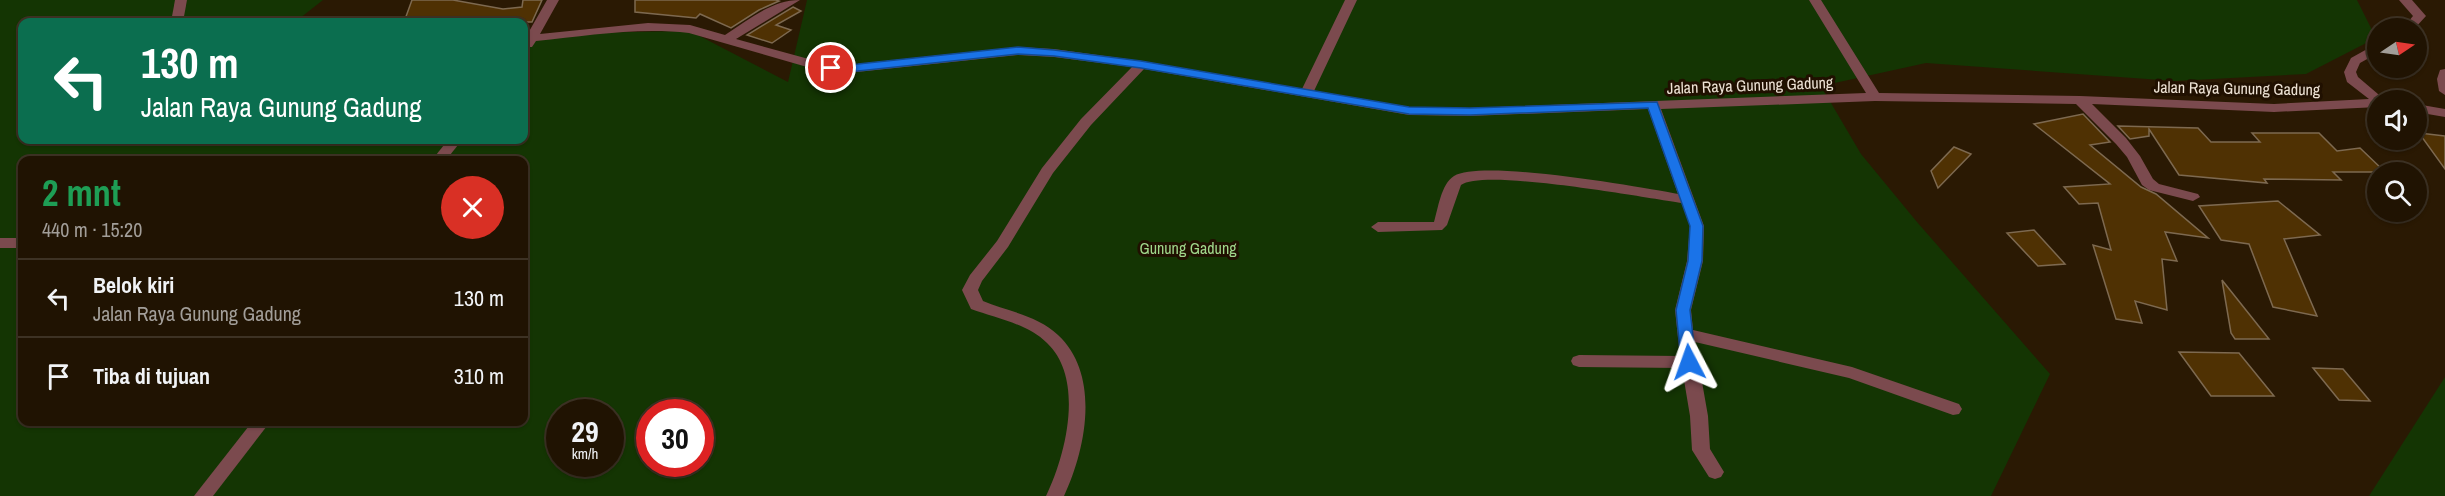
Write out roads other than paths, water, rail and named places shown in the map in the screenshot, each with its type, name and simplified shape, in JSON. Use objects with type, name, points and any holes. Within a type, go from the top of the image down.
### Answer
[{"type":"street","points":[[178,18],[181,0]]},
{"type":"street","points":[[528,39],[553,0]]},
{"type":"street","points":[[726,39],[779,6],[794,0]]},
{"type":"street","points":[[1306,94],[1351,0]]},
{"type":"street","points":[[1815,0],[1875,97]]},
{"type":"street","points":[[2405,0],[2420,16],[2418,18]]},
{"type":"street","name":"Jalan Raya Gunung Gadung","points":[[528,39],[610,30],[671,27],[726,39],[831,68],[858,68],[1018,51],[1054,53],[1141,65],[1409,111],[1470,112],[1875,97],[2080,100],[2274,108],[2367,103]]},
{"type":"street","points":[[2367,54],[2355,61],[2350,72],[2352,79],[2367,92]]},
{"type":"street","points":[[1055,496],[1064,482],[1073,451],[1075,398],[1071,365],[1054,339],[1040,330],[977,305],[970,290],[975,279],[1003,243],[1047,171],[1086,123],[1141,65]]},
{"type":"street","points":[[2445,73],[2443,79],[2445,91]]},
{"type":"street","points":[[2080,100],[2121,141],[2148,182],[2154,187],[2193,197]]},
{"type":"street","points":[[1653,105],[1697,226],[1695,261],[1684,298],[1684,321],[1699,416],[1701,450],[1715,472]]},
{"type":"street","points":[[2427,110],[2445,112]]},
{"type":"street","points":[[442,156],[452,144]]},
{"type":"street","points":[[1378,227],[1437,227],[1440,225],[1454,184],[1459,179],[1481,175],[1540,179],[1689,200]]},
{"type":"street","points":[[0,243],[18,243]]},
{"type":"street","points":[[1687,334],[1852,373],[1953,409]]},
{"type":"street","points":[[1579,362],[1689,362]]},
{"type":"street","points":[[203,496],[258,426]]},
{"type":"park label","name":"Gunung Gadung","points":[[1188,248]]}]
